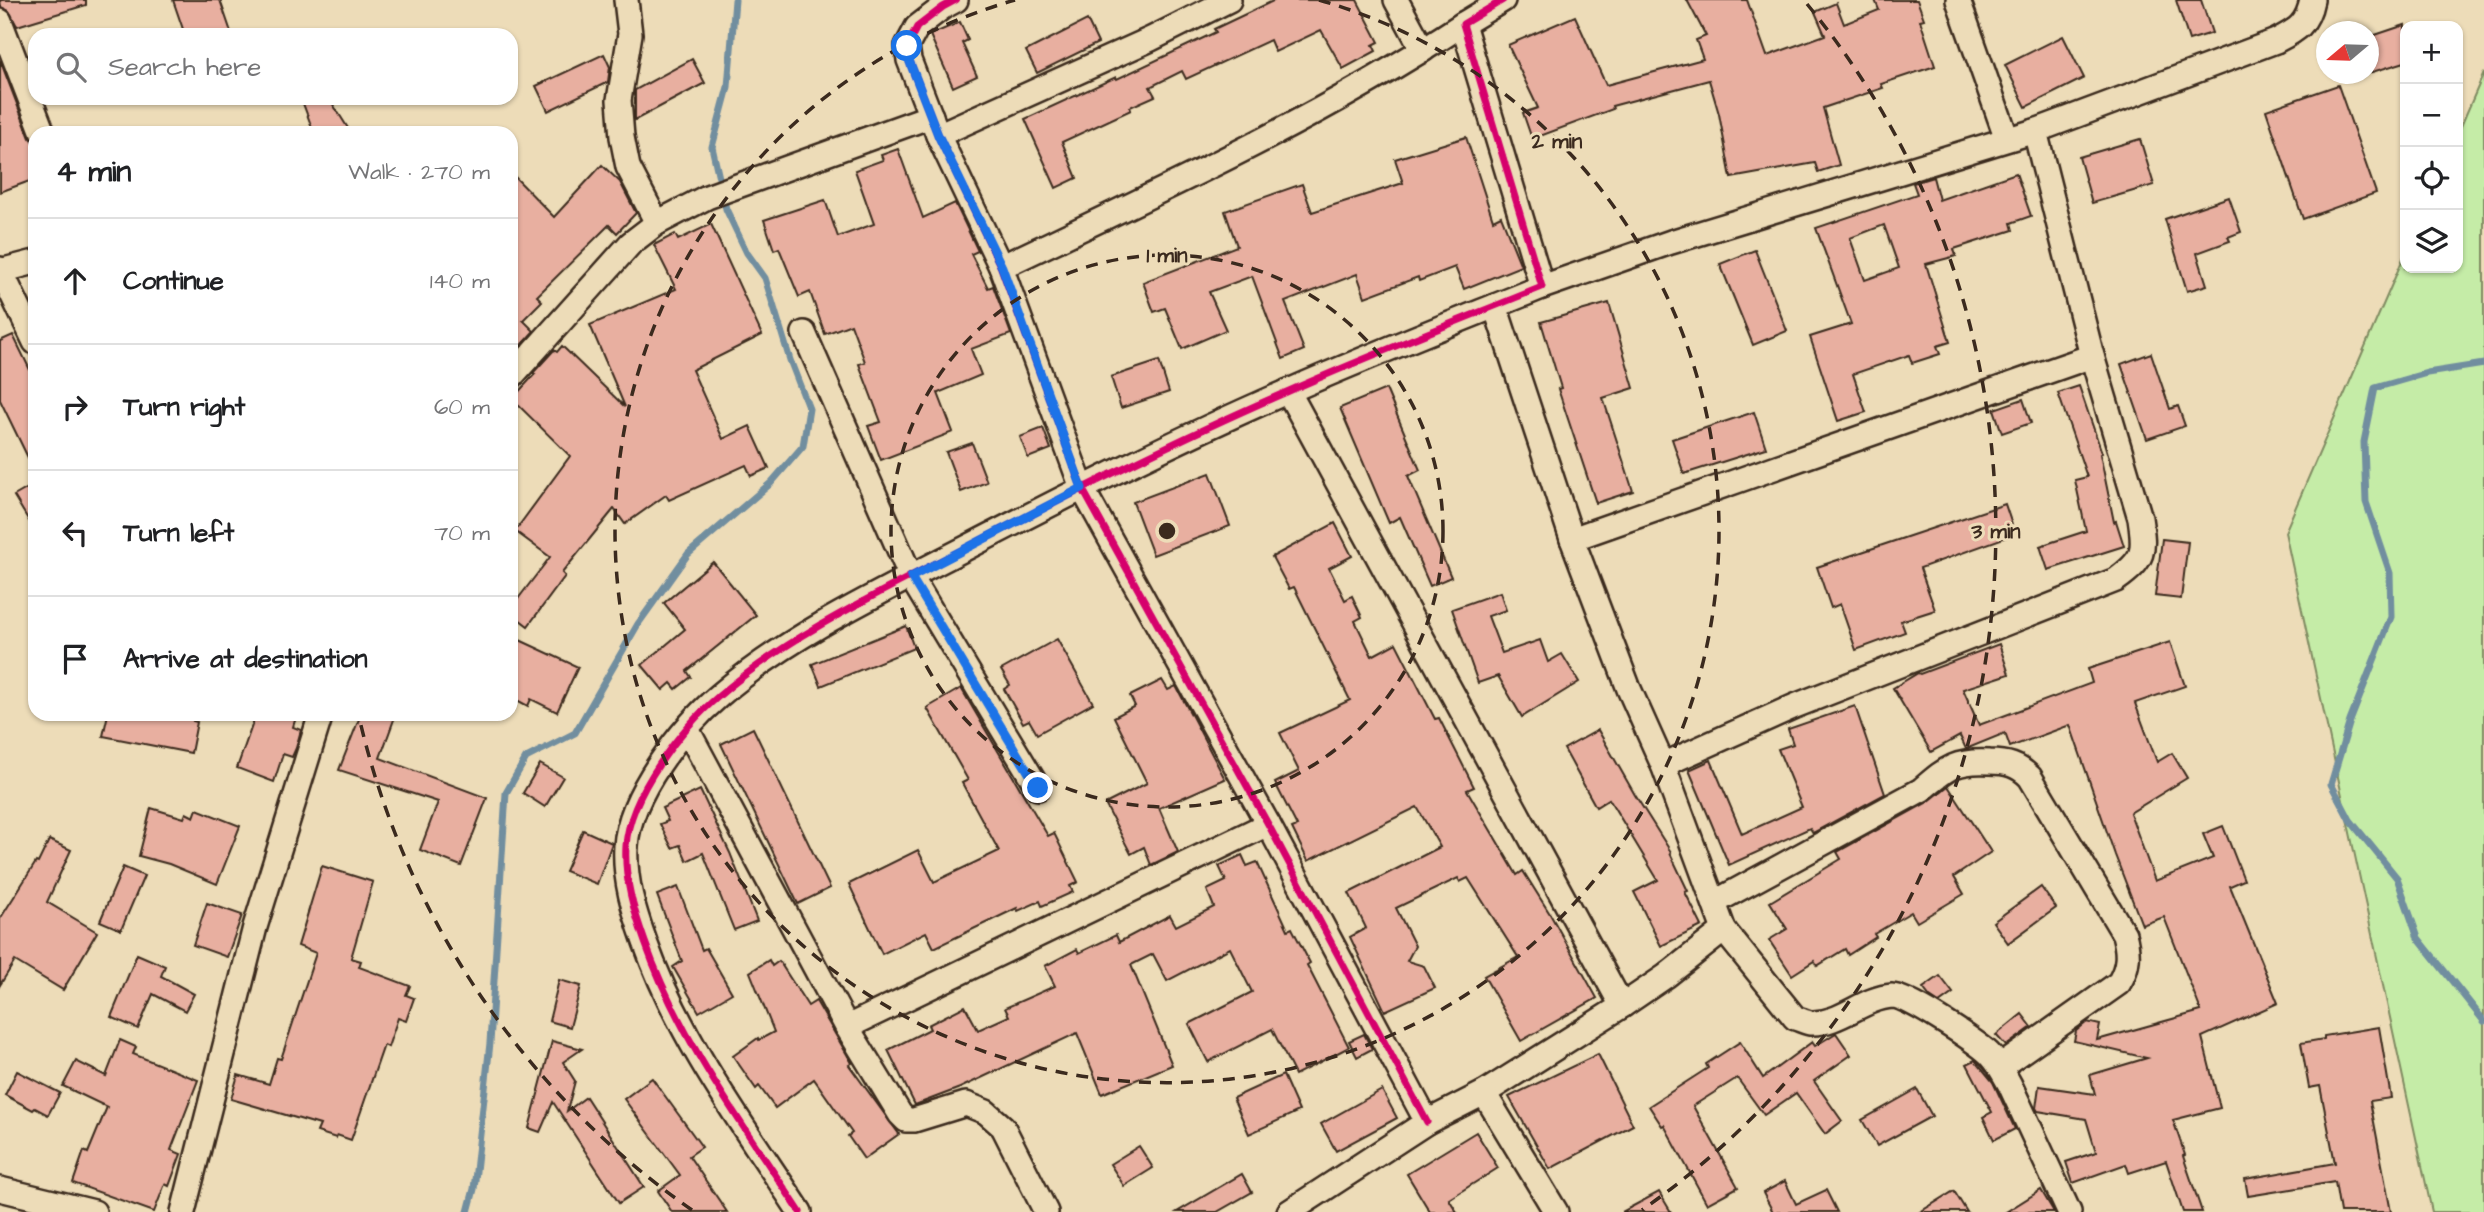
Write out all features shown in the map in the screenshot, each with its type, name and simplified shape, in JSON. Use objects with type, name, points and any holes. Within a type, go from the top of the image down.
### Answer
[{"type":"street","points":[[626,0],[630,34],[619,100],[622,137],[628,167],[657,223]]},
{"type":"street","points":[[956,0],[917,27],[907,46],[909,60],[934,126],[1002,267],[1082,488],[1268,824],[1427,1122]]},
{"type":"street","points":[[518,369],[631,243],[657,223],[722,192],[934,126],[1151,39],[1229,0]]},
{"type":"street","points":[[1396,0],[1423,51]]},
{"type":"street","points":[[1002,267],[1258,144],[1423,51],[1503,0]]},
{"type":"street","points":[[1958,0],[2007,139]]},
{"type":"street","points":[[800,1212],[696,1053],[657,975],[634,910],[626,868],[626,845],[632,817],[670,747],[720,695],[798,639],[911,577],[1082,488],[1288,391],[1542,287],[1684,238],[2035,131],[2276,41],[2294,32],[2308,17],[2312,0]]},
{"type":"street","points":[[0,21],[28,94]]},
{"type":"street","points":[[1463,24],[1542,287]]},
{"type":"street","points":[[32,105],[40,126]]},
{"type":"street","points":[[1663,765],[1795,706],[2116,580],[2137,565],[2144,543],[2140,518],[2092,356],[2035,131]]},
{"type":"street","points":[[28,264],[0,271],[28,328]]},
{"type":"street","points":[[1495,306],[1572,539],[1629,689],[1663,765],[1724,930],[1795,1018],[1811,1023],[1833,1018],[1871,1000],[1894,996],[1912,1002],[1985,1050],[2000,1067],[2069,1212]]},
{"type":"street","points":[[804,333],[911,577],[1038,788]]},
{"type":"street","points":[[1572,539],[2092,356]]},
{"type":"street","points":[[1288,391],[1622,1006]]},
{"type":"street","points":[[183,1212],[255,928],[319,721]]},
{"type":"street","points":[[687,729],[848,1027],[900,1114],[906,1120],[914,1120],[966,1104],[986,1112],[1003,1126],[1046,1212]]},
{"type":"street","points":[[1715,902],[1921,790],[1941,773],[1965,761],[2005,762],[2020,768],[2030,777],[2124,934],[2129,952],[2127,970],[2119,983],[2000,1067]]},
{"type":"street","points":[[848,1027],[1268,824]]},
{"type":"street","points":[[1289,1212],[1427,1122],[1485,1093],[1622,1006],[1666,976],[1724,930]]},
{"type":"street","points":[[1485,1093],[1556,1212]]},
{"type":"street","points":[[0,1189],[94,1212]]},
{"type":"green space","points":[[2484,73],[2484,1212],[2432,1212],[2285,532],[2400,266],[2400,273],[2463,273],[2463,121]]},
{"type":"building","points":[[0,0],[86,0],[86,5],[17,26],[9,11],[1,7]]},
{"type":"building","points":[[173,0],[220,0],[230,28],[183,28]]},
{"type":"building","points":[[1275,0],[1357,0],[1379,42],[1373,45],[1376,51],[1343,69],[1321,30],[1275,52],[1270,40],[1186,79],[1182,71],[1150,87],[1155,96],[1062,142],[1077,178],[1056,188],[1025,119],[1216,32],[1214,29]]},
{"type":"building","points":[[1687,0],[1747,0],[1767,56],[1825,35],[1815,12],[1836,3],[1844,24],[1879,10],[1875,0],[1917,0],[1924,19],[1920,20],[1935,66],[1881,84],[1883,88],[1823,108],[1839,165],[1818,172],[1815,163],[1731,178],[1719,114],[1709,80],[1612,106],[1613,109],[1532,139],[1523,113],[1538,108],[1508,45],[1575,16],[1606,85],[1703,59],[1696,40],[1706,36]]},
{"type":"building","points":[[2176,0],[2201,0],[2212,33],[2189,40]]},
{"type":"building","points":[[1087,20],[1098,43],[1037,73],[1026,51]]},
{"type":"building","points":[[960,22],[968,40],[962,43],[977,76],[953,87],[930,35]]},
{"type":"building","points":[[2400,27],[2400,64],[2379,70],[2379,34]]},
{"type":"building","points":[[2063,36],[2084,78],[2026,107],[2005,65]]},
{"type":"building","points":[[604,54],[610,67],[608,82],[548,111],[536,86]]},
{"type":"building","points":[[692,59],[705,83],[635,120],[635,90]]},
{"type":"building","points":[[0,60],[28,133],[28,182],[0,192]]},
{"type":"building","points":[[2338,85],[2376,193],[2303,219],[2266,110]]},
{"type":"building","points":[[304,105],[333,105],[347,126],[311,126]]},
{"type":"building","points":[[1466,137],[1493,220],[1501,216],[1521,266],[1464,289],[1455,267],[1419,281],[1418,277],[1365,297],[1357,274],[1285,302],[1304,350],[1283,359],[1252,276],[1209,292],[1226,330],[1182,349],[1165,308],[1154,312],[1143,282],[1237,246],[1225,211],[1302,184],[1312,212],[1403,183],[1395,159]]},
{"type":"building","points":[[2140,139],[2154,185],[2092,203],[2079,157]]},
{"type":"building","points":[[898,149],[923,218],[955,203],[978,251],[971,254],[988,288],[993,286],[1011,334],[971,349],[981,375],[938,393],[953,432],[881,460],[868,426],[881,422],[859,364],[865,362],[851,324],[825,334],[810,292],[799,297],[779,248],[774,250],[764,220],[825,200],[838,237],[874,224],[855,170],[883,160],[881,155]]},
{"type":"building","points":[[602,165],[620,182],[636,213],[617,233],[609,225],[537,296],[542,301],[523,320],[534,331],[518,349],[518,180],[554,217]]},
{"type":"building","points":[[2016,173],[2031,216],[2011,223],[2013,230],[1954,249],[1956,256],[1926,264],[1950,342],[1937,346],[1940,354],[1912,363],[1909,355],[1853,374],[1866,412],[1838,421],[1810,337],[1851,324],[1816,228],[1917,194],[1913,183],[1933,177],[1939,200]],"holes":[[[1884,225],[1899,268],[1865,280],[1850,238]]]},
{"type":"building","points":[[2229,197],[2241,232],[2228,237],[2230,241],[2197,253],[2207,285],[2187,291],[2165,219]]},
{"type":"building","points":[[711,224],[762,335],[692,370],[723,439],[750,426],[769,468],[751,476],[746,465],[669,500],[666,495],[625,524],[614,509],[562,573],[565,576],[528,626],[518,618],[518,599],[550,557],[518,533],[518,527],[570,456],[518,405],[518,392],[554,350],[557,352],[562,346],[625,407],[590,325],[676,289],[654,245],[675,234],[678,240]]},
{"type":"building","points":[[1755,250],[1787,331],[1753,345],[1720,264]]},
{"type":"building","points":[[1609,303],[1634,388],[1603,398],[1633,491],[1596,503],[1558,389],[1561,388],[1541,322]]},
{"type":"building","points":[[13,335],[28,366],[28,458],[0,400],[0,341]]},
{"type":"building","points":[[2151,353],[2170,409],[2178,406],[2185,426],[2147,439],[2121,364]]},
{"type":"building","points":[[1159,361],[1169,392],[1121,408],[1111,377]]},
{"type":"building","points":[[2079,386],[2102,453],[2100,454],[2114,522],[2116,521],[2124,546],[2048,570],[2040,546],[2086,531],[2075,480],[2087,477],[2058,393]]},
{"type":"building","points":[[1386,389],[1420,470],[1408,476],[1451,577],[1430,586],[1400,517],[1389,523],[1340,408]]},
{"type":"building","points":[[2023,399],[2031,423],[2002,433],[1994,409]]},
{"type":"building","points":[[1754,412],[1766,448],[1684,474],[1672,439]]},
{"type":"building","points":[[1043,428],[1051,449],[1028,458],[1020,437]]},
{"type":"building","points":[[972,443],[987,482],[961,492],[946,452]]},
{"type":"building","points":[[1210,473],[1230,526],[1153,555],[1133,502]]},
{"type":"building","points":[[28,488],[28,519],[14,496]]},
{"type":"building","points":[[2005,504],[2015,534],[1920,568],[1935,610],[1901,621],[1905,632],[1856,650],[1840,604],[1831,608],[1817,567]]},
{"type":"building","points":[[1335,523],[1352,556],[1329,568],[1345,600],[1352,596],[1362,617],[1355,621],[1372,656],[1396,643],[1474,787],[1467,790],[1517,875],[1523,871],[1550,914],[1597,998],[1521,1041],[1484,976],[1518,957],[1468,878],[1460,882],[1458,878],[1396,908],[1415,946],[1407,961],[1424,966],[1435,988],[1385,1011],[1350,937],[1366,928],[1349,893],[1440,847],[1417,807],[1308,861],[1292,828],[1297,826],[1275,783],[1299,771],[1280,733],[1350,700],[1294,587],[1289,589],[1272,557]]},
{"type":"building","points":[[2162,539],[2188,542],[2181,599],[2155,596]]},
{"type":"building","points":[[713,562],[756,615],[687,671],[691,677],[676,689],[671,683],[663,690],[642,665],[685,629],[664,603]]},
{"type":"building","points":[[1500,592],[1506,610],[1488,616],[1502,653],[1540,640],[1548,662],[1562,654],[1579,682],[1522,717],[1498,676],[1478,683],[1452,609]]},
{"type":"building","points":[[906,626],[914,648],[821,686],[812,664]]},
{"type":"building","points":[[518,639],[578,667],[557,712],[531,699],[528,706],[518,701]]},
{"type":"building","points":[[1057,639],[1093,703],[1037,734],[1029,720],[1023,723],[1004,689],[1010,685],[1001,670]]},
{"type":"building","points":[[2170,642],[2185,686],[2135,703],[2157,762],[2172,753],[2187,778],[2130,813],[2155,881],[2213,858],[2203,834],[2223,826],[2244,880],[2230,886],[2278,1003],[2202,1037],[2220,1108],[2173,1120],[2202,1212],[2183,1212],[2166,1161],[2129,1173],[2126,1164],[2073,1183],[2066,1162],[2096,1152],[2086,1119],[2038,1111],[2036,1108],[2039,1086],[2095,1094],[2090,1075],[2147,1058],[2074,1041],[2076,1031],[2087,1022],[2100,1025],[2097,1040],[2201,1011],[2164,917],[2142,925],[2070,725],[2010,747],[2005,733],[1966,749],[1960,736],[1931,752],[1893,688],[1918,673],[1999,644],[2009,674],[1963,689],[1979,725],[2092,683],[2088,669]]},
{"type":"building","points":[[1162,680],[1168,690],[1176,686],[1225,779],[1159,808],[1178,852],[1151,865],[1144,847],[1131,854],[1105,804],[1147,783],[1114,717],[1135,706],[1130,696]]},
{"type":"building","points":[[961,688],[1048,836],[1054,833],[1078,882],[1070,886],[1073,892],[1042,906],[1040,901],[1018,911],[1017,908],[934,948],[926,932],[882,954],[849,884],[918,850],[934,882],[999,851],[962,783],[968,780],[927,708]]},
{"type":"building","points":[[1855,706],[1885,794],[1813,833],[1810,828],[1729,865],[1689,770],[1711,760],[1742,834],[1802,807],[1778,749],[1793,744],[1788,729]]},
{"type":"building","points":[[106,721],[197,722],[191,753],[103,736]]},
{"type":"building","points":[[254,721],[295,721],[293,727],[301,730],[296,748],[292,757],[283,754],[274,782],[237,768]]},
{"type":"building","points":[[358,721],[393,721],[380,758],[487,798],[461,866],[420,850],[438,802],[339,770]]},
{"type":"building","points":[[753,728],[830,888],[798,904],[721,744]]},
{"type":"building","points":[[1598,730],[1671,852],[1688,891],[1685,892],[1702,926],[1661,946],[1634,892],[1658,880],[1609,799],[1596,807],[1564,749]]},
{"type":"building","points":[[540,764],[563,777],[545,807],[523,793]]},
{"type":"building","points":[[1948,786],[1991,852],[1954,877],[1964,894],[1917,922],[1911,912],[1874,934],[1876,937],[1848,955],[1845,949],[1817,966],[1814,961],[1792,975],[1769,940],[1787,929],[1770,902],[1841,859],[1837,852],[1928,802]]},
{"type":"building","points":[[700,790],[730,853],[757,921],[734,930],[703,853],[687,861],[680,845],[672,848],[660,824],[668,821],[662,808]]},
{"type":"building","points":[[151,808],[184,818],[186,813],[194,817],[197,809],[240,826],[217,884],[169,864],[139,856]]},
{"type":"building","points":[[583,830],[612,843],[597,884],[565,871]]},
{"type":"building","points":[[49,840],[71,850],[47,902],[97,932],[63,990],[15,961],[0,985],[0,919],[36,862],[38,863]]},
{"type":"building","points":[[1242,855],[1247,866],[1257,862],[1288,930],[1292,928],[1310,963],[1307,965],[1349,1047],[1295,1075],[1272,1029],[1208,1062],[1189,1024],[1252,992],[1230,948],[1167,981],[1153,954],[1131,965],[1172,1065],[1102,1094],[1077,1033],[960,1088],[915,1105],[888,1050],[930,1029],[928,1025],[965,1006],[978,1030],[1009,1016],[1005,1008],[1055,986],[1045,966],[1077,949],[1079,953],[1116,935],[1119,942],[1170,915],[1176,926],[1214,907],[1207,890],[1226,881],[1219,866]]},
{"type":"building","points":[[322,866],[373,882],[351,958],[361,961],[359,967],[410,986],[406,995],[414,998],[406,1021],[398,1018],[388,1047],[384,1045],[351,1140],[317,1132],[320,1125],[231,1099],[238,1075],[269,1084],[277,1058],[281,1059],[316,953],[298,946]]},
{"type":"building","points":[[123,867],[144,876],[121,930],[100,921]]},
{"type":"building","points":[[678,887],[702,950],[706,948],[732,993],[699,1012],[673,967],[682,961],[657,895]]},
{"type":"building","points":[[2041,887],[2056,908],[2008,943],[1993,922]]},
{"type":"building","points":[[207,903],[242,915],[227,957],[193,945]]},
{"type":"building","points":[[137,954],[165,966],[161,976],[194,994],[185,1011],[153,994],[138,1029],[111,1017]]},
{"type":"building","points":[[769,960],[772,966],[779,961],[808,1006],[816,1001],[852,1063],[849,1065],[899,1134],[864,1159],[848,1136],[852,1133],[814,1079],[775,1108],[759,1086],[756,1089],[733,1056],[758,1038],[759,1040],[774,1032],[750,972]]},
{"type":"building","points":[[1940,976],[1953,993],[1939,1003],[1923,988]]},
{"type":"building","points":[[559,980],[581,986],[570,1027],[549,1021]]},
{"type":"building","points":[[2022,1014],[2032,1027],[2006,1046],[1996,1035]]},
{"type":"building","points":[[2379,1027],[2391,1098],[2370,1101],[2391,1212],[2340,1212],[2335,1182],[2248,1196],[2245,1179],[2335,1163],[2320,1086],[2309,1088],[2301,1043],[2324,1039],[2324,1036]]},
{"type":"building","points":[[1836,1033],[1851,1055],[1814,1081],[1842,1121],[1825,1134],[1796,1093],[1764,1115],[1737,1078],[1693,1106],[1738,1187],[1707,1204],[1664,1125],[1662,1126],[1649,1106],[1708,1068],[1706,1064],[1740,1042],[1763,1078],[1812,1042],[1815,1046]]},
{"type":"building","points":[[1364,1034],[1372,1049],[1357,1057],[1349,1041]]},
{"type":"building","points":[[120,1040],[136,1047],[133,1054],[198,1080],[171,1150],[181,1154],[169,1186],[165,1184],[154,1212],[73,1183],[84,1151],[88,1153],[107,1107],[63,1086],[76,1061],[106,1076]]},
{"type":"building","points":[[552,1041],[582,1049],[563,1062],[575,1081],[567,1111],[586,1097],[644,1187],[619,1203],[553,1102],[540,1132],[529,1128]]},
{"type":"building","points":[[1598,1054],[1633,1125],[1550,1169],[1509,1097]]},
{"type":"building","points":[[1975,1060],[1993,1082],[2015,1129],[1994,1140],[1983,1117],[1992,1112],[1967,1064]]},
{"type":"building","points":[[17,1071],[60,1093],[48,1115],[5,1095]]},
{"type":"building","points":[[1283,1075],[1299,1111],[1249,1134],[1233,1098]]},
{"type":"building","points":[[652,1078],[702,1147],[689,1156],[727,1212],[672,1212],[658,1191],[680,1175],[624,1099]]},
{"type":"building","points":[[1917,1089],[1932,1116],[1877,1146],[1862,1120]]},
{"type":"building","points":[[1382,1090],[1397,1118],[1336,1151],[1321,1124]]},
{"type":"building","points":[[1476,1132],[1498,1168],[1449,1199],[1457,1212],[1430,1212],[1407,1174]]},
{"type":"building","points":[[1139,1146],[1153,1168],[1124,1186],[1110,1164]]},
{"type":"building","points":[[1242,1174],[1252,1192],[1217,1212],[1177,1212]]},
{"type":"building","points":[[1785,1181],[1796,1204],[1826,1190],[1837,1212],[1773,1212],[1763,1193]]},
{"type":"building","points":[[2041,1190],[2054,1212],[2006,1212]]},
{"type":"building","points":[[1954,1191],[1967,1212],[1920,1212]]},
{"type":"building","points":[[1659,1192],[1671,1212],[1622,1212]]},
{"type":"waterway","points":[[468,1212],[474,1189],[490,1043],[506,793],[526,758],[575,733],[638,624],[688,554],[771,483],[803,446],[809,409],[790,360],[765,278],[747,253],[726,209],[712,147],[728,87],[735,0]]},
{"type":"waterway","points":[[2484,364],[2427,373],[2375,388],[2364,442],[2366,502],[2390,573],[2391,617],[2350,721],[2331,784],[2350,820],[2397,878],[2418,938],[2484,1021]]},
{"type":"cycle path","points":[[956,0],[917,27],[907,46],[909,60],[938,135],[1001,267],[1082,488],[1268,824],[1427,1122]]},
{"type":"cycle path","points":[[800,1212],[694,1048],[659,978],[645,942],[631,895],[626,846],[629,826],[647,784],[674,743],[720,695],[777,652],[839,614],[1208,427],[1352,364],[1542,287],[1463,24],[1503,0]]},
{"type":"route","points":[[907,46],[909,60],[938,135],[1002,267],[1082,488],[911,577],[1038,788]]}]
